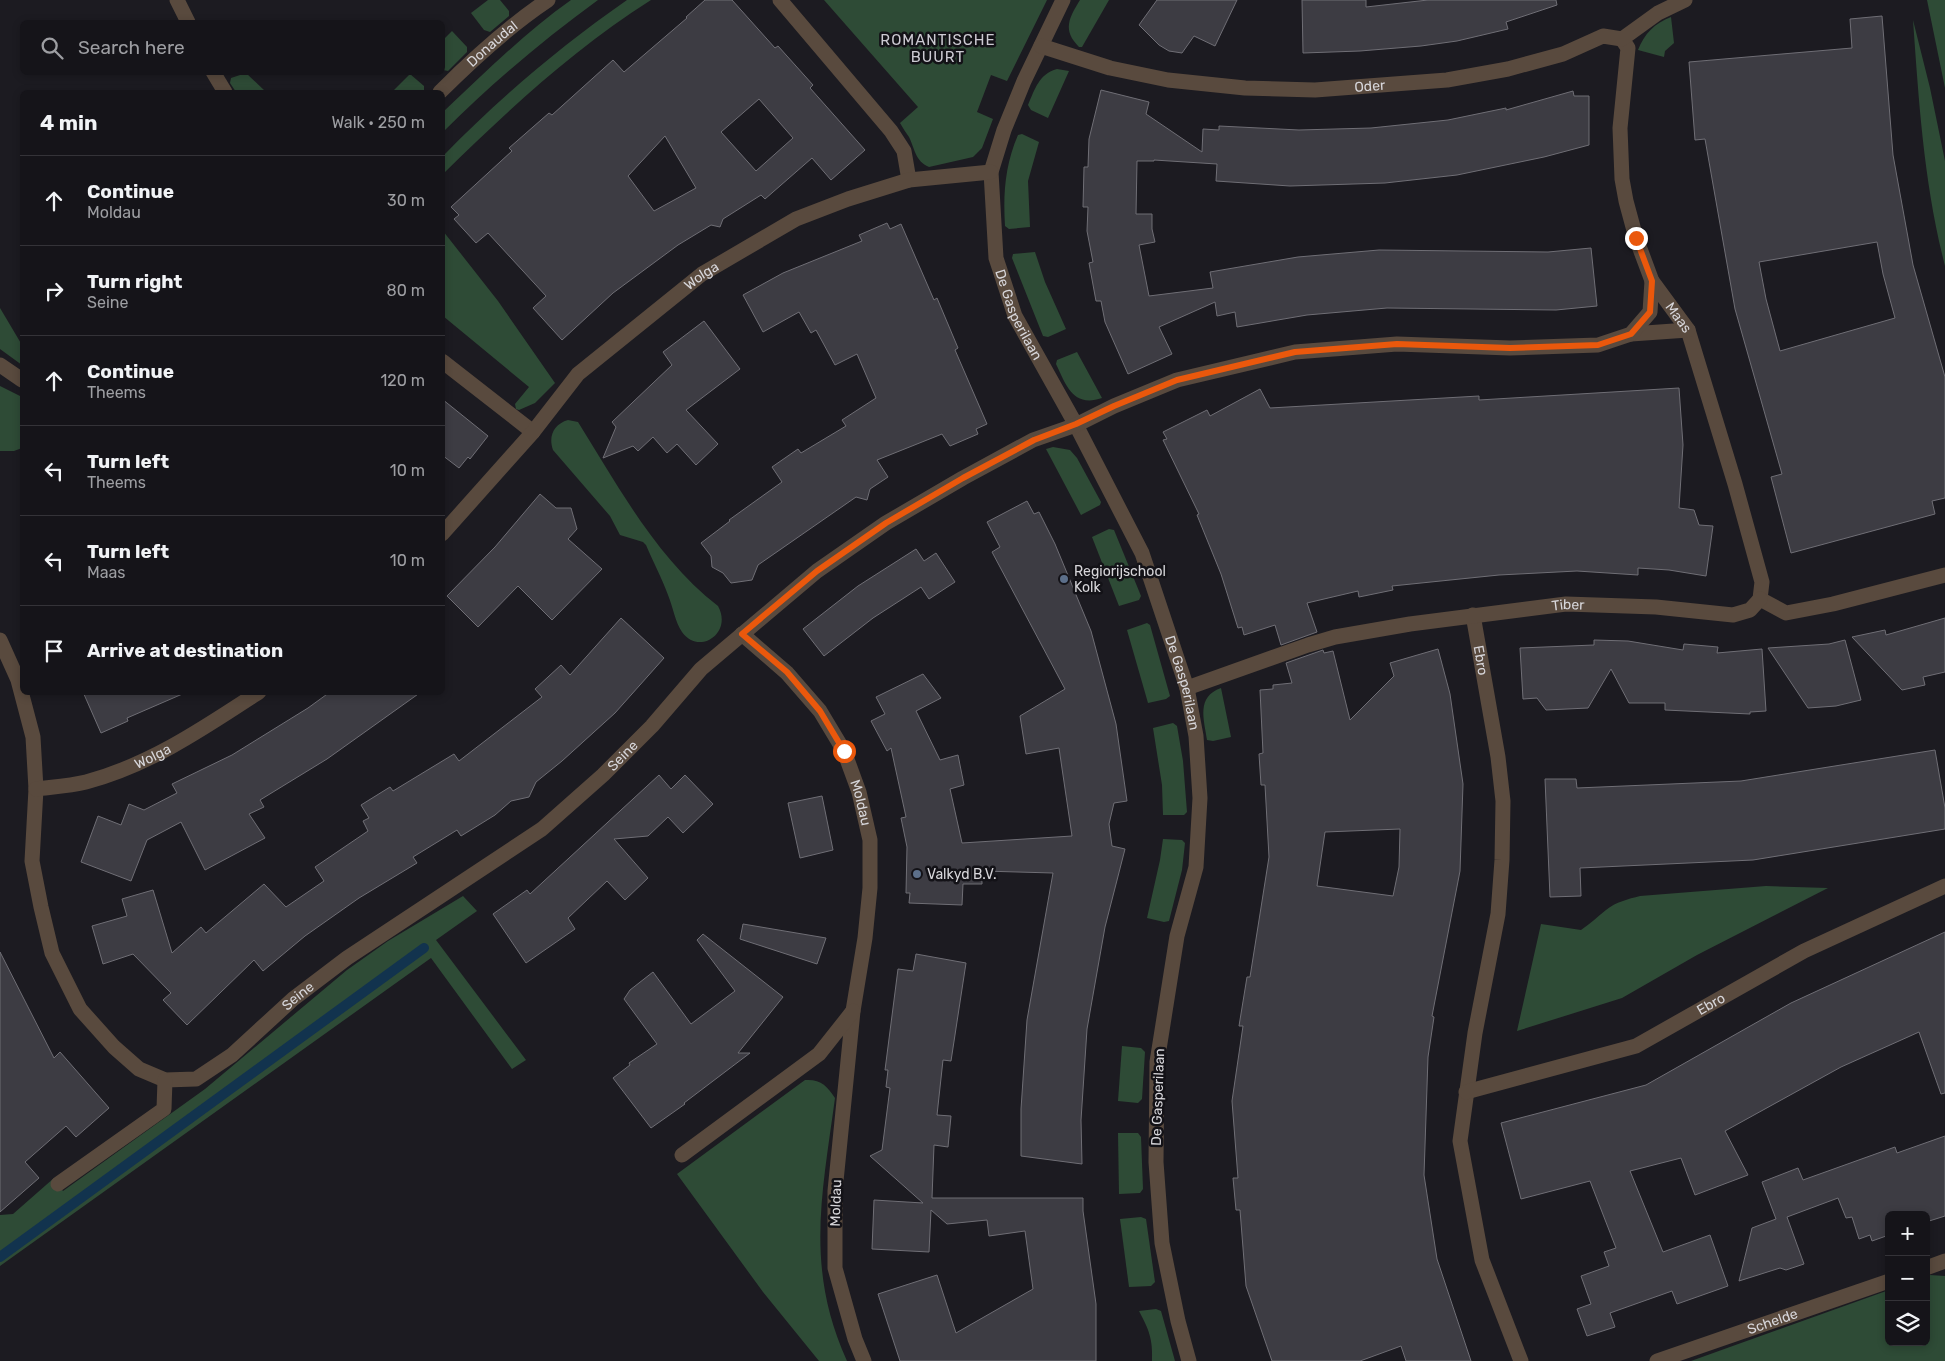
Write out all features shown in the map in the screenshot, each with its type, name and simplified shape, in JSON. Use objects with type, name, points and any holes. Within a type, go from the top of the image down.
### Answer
[{"type":"street","points":[[177,0],[187,20]]},
{"type":"street","name":"Donaudal","points":[[442,90],[466,67],[548,0]]},
{"type":"street","points":[[780,0],[891,131],[904,151],[909,180]]},
{"type":"street","name":"De Gasperilaan","points":[[1063,0],[1024,81],[1004,130],[991,172],[996,258],[1015,316],[1076,424],[1142,553],[1187,688],[1196,736],[1200,798],[1196,867],[1176,936],[1157,1062],[1156,1162],[1162,1244],[1178,1321],[1189,1361]]},
{"type":"street","points":[[1622,39],[1658,13],[1685,0]]},
{"type":"street","name":"Oder","points":[[1041,46],[1110,68],[1168,80],[1245,88],[1315,90],[1447,80],[1508,69],[1563,54],[1603,36],[1622,39]]},
{"type":"street","name":"Maas","points":[[1622,39],[1628,48],[1620,128],[1622,179],[1626,201],[1636,238],[1652,281],[1688,330],[1735,484],[1762,582],[1760,599]]},
{"type":"street","points":[[215,75],[225,90]]},
{"type":"street","name":"Wolga","points":[[445,531],[533,432],[578,374],[702,274],[796,219],[848,199],[909,180],[991,172]]},
{"type":"street","points":[[1631,334],[1650,312],[1652,281]]},
{"type":"street","name":"Seine","points":[[22,695],[33,737],[36,788],[32,861],[52,953],[80,1009],[114,1048],[138,1069],[165,1080],[196,1079],[232,1055],[293,999],[347,958],[542,828],[603,775],[652,726],[701,669],[817,571],[886,523],[963,478],[1034,440],[1177,380],[1295,352],[1397,344],[1510,348],[1598,345],[1631,334],[1688,330]]},
{"type":"street","points":[[445,363],[533,432]]},
{"type":"street","points":[[0,365],[20,379]]},
{"type":"street","points":[[1760,599],[1786,613],[1833,604],[1945,574]]},
{"type":"street","name":"Tiber","points":[[1187,688],[1308,645],[1410,624],[1566,604],[1656,607],[1732,615],[1750,610],[1760,599]]},
{"type":"street","name":"Ebro","points":[[1473,615],[1498,757],[1502,820],[1498,914],[1475,1033],[1460,1141],[1482,1260],[1521,1361]]},
{"type":"street","name":"Moldau","points":[[742,634],[787,672],[820,711],[844,751],[859,792],[870,840],[870,888],[865,938],[853,1011],[835,1191],[835,1268],[854,1339],[864,1361]]},
{"type":"street","name":"Seine","points":[[0,640],[20,688]]},
{"type":"street","name":"Wolga","points":[[36,788],[84,782],[127,769],[186,740],[254,695]]},
{"type":"street","name":"Ebro","points":[[1466,1092],[1636,1046],[1804,951],[1945,886]]},
{"type":"street","name":"Moldau","points":[[682,1155],[819,1054],[853,1011]]},
{"type":"street","points":[[58,1184],[164,1109],[165,1080]]},
{"type":"street","points":[[1930,1267],[1945,1261]]},
{"type":"street","name":"Schelde","points":[[1657,1361],[1885,1282]]},
{"type":"green space","points":[[488,0],[500,0],[509,11],[509,16],[490,32],[484,30],[471,13]]},
{"type":"green space","points":[[571,0],[598,0],[518,63],[445,130],[445,110],[521,40]]},
{"type":"green space","points":[[627,0],[651,0],[595,39],[542,81],[445,172],[445,154],[508,93],[578,36]]},
{"type":"green space","points":[[824,0],[1047,0],[1007,81],[991,75],[977,112],[993,119],[982,148],[973,157],[929,167],[918,158],[909,137],[900,123],[918,107]]},
{"type":"green space","points":[[1080,0],[1109,0],[1082,47],[1079,47],[1074,41],[1069,29],[1070,18]]},
{"type":"green space","points":[[1927,0],[1945,0],[1945,88]]},
{"type":"green space","points":[[1671,17],[1674,43],[1665,51],[1664,57],[1638,50],[1643,39],[1651,30],[1660,22]]},
{"type":"green space","points":[[1913,20],[1930,88],[1945,161],[1945,266],[1927,174]]},
{"type":"green space","points":[[452,31],[467,47],[467,52],[448,71],[445,70],[445,38]]},
{"type":"green space","points":[[1057,69],[1069,71],[1048,118],[1031,110],[1028,105],[1042,78]]},
{"type":"green space","points":[[248,75],[264,90],[235,90],[230,83],[231,78]]},
{"type":"green space","points":[[409,75],[424,86],[424,90],[394,90]]},
{"type":"green space","points":[[1022,134],[1039,142],[1028,181],[1030,227],[1009,229],[1005,226],[1004,202],[1006,180],[1010,157],[1018,135]]},
{"type":"green space","points":[[445,234],[498,301],[555,383],[535,403],[519,410],[516,409],[515,404],[529,387],[445,318]]},
{"type":"green space","points":[[1035,252],[1045,282],[1066,329],[1048,337],[1043,336],[1012,258],[1013,254]]},
{"type":"green space","points":[[0,308],[20,342],[20,364],[0,349]]},
{"type":"green space","points":[[1077,352],[1102,398],[1084,400],[1077,397],[1063,380],[1056,364],[1057,360]]},
{"type":"green space","points":[[0,386],[20,396],[20,449],[14,451],[0,451]]},
{"type":"green space","points":[[568,420],[578,422],[624,496],[657,544],[696,587],[718,606],[721,625],[718,632],[712,638],[697,642],[689,639],[682,632],[666,589],[646,545],[643,542],[620,535],[610,516],[553,450],[551,440],[553,431],[559,424]]},
{"type":"green space","points":[[1053,447],[1070,450],[1077,458],[1101,502],[1100,505],[1081,515],[1046,449]]},
{"type":"green space","points":[[1109,529],[1114,530],[1141,596],[1139,600],[1119,606],[1092,537]]},
{"type":"green space","points":[[1147,623],[1150,625],[1170,696],[1166,699],[1148,703],[1127,630]]},
{"type":"green space","points":[[1221,688],[1231,737],[1213,741],[1207,740],[1204,717],[1205,703],[1213,692]]},
{"type":"green space","points":[[1173,723],[1177,726],[1183,761],[1187,812],[1184,815],[1163,815],[1162,785],[1153,728]]},
{"type":"green space","points":[[1163,839],[1182,840],[1185,843],[1182,870],[1169,921],[1164,922],[1147,918]]},
{"type":"green space","points":[[1766,886],[1828,888],[1697,955],[1622,998],[1517,1031],[1541,924],[1581,930],[1614,905],[1640,896]]},
{"type":"green space","points":[[463,896],[477,911],[436,940],[526,1060],[512,1069],[431,958],[0,1266],[0,1215],[13,1214],[54,1178],[63,1191],[205,1089],[347,970],[388,941]]},
{"type":"green space","points":[[1122,1046],[1141,1048],[1145,1052],[1142,1099],[1138,1103],[1118,1101]]},
{"type":"green space","points":[[805,1080],[823,1084],[835,1098],[822,1199],[821,1262],[834,1327],[847,1361],[819,1361],[763,1292],[677,1174]]},
{"type":"green space","points":[[1118,1133],[1138,1133],[1141,1137],[1143,1189],[1140,1193],[1119,1194]]},
{"type":"green space","points":[[1141,1217],[1146,1219],[1155,1282],[1151,1286],[1129,1287],[1120,1219]]},
{"type":"green space","points":[[1930,1275],[1945,1276],[1945,1361],[1691,1361],[1885,1291],[1885,1346],[1930,1346]]},
{"type":"green space","points":[[1156,1309],[1161,1311],[1175,1361],[1152,1361],[1150,1335],[1139,1311]]},
{"type":"building","points":[[705,0],[732,0],[775,48],[778,46],[813,85],[810,88],[865,150],[831,180],[812,158],[765,199],[761,195],[723,219],[720,227],[711,225],[678,245],[613,293],[562,340],[533,308],[546,296],[488,233],[476,243],[454,219],[459,215],[451,207],[512,151],[509,148],[549,113],[552,115],[613,60],[624,72]],"holes":[[[759,99],[793,138],[756,171],[721,132]],[[665,136],[696,188],[654,211],[628,176]]]},
{"type":"building","points":[[1157,0],[1237,0],[1215,46],[1194,36],[1182,53],[1169,51],[1159,45],[1139,25]]},
{"type":"building","points":[[1302,0],[1366,0],[1366,7],[1428,0],[1556,0],[1557,5],[1506,22],[1508,29],[1457,41],[1360,51],[1303,53]]},
{"type":"building","points":[[1882,16],[1893,155],[1913,265],[1945,377],[1945,498],[1932,501],[1935,514],[1791,553],[1771,477],[1782,474],[1735,309],[1705,139],[1695,140],[1689,62],[1852,48],[1850,19]],"holes":[[[1877,242],[1883,274],[1895,318],[1780,351],[1766,299],[1759,262]]]},
{"type":"building","points":[[1101,90],[1149,102],[1146,114],[1202,152],[1203,129],[1219,130],[1219,126],[1299,130],[1371,128],[1448,120],[1506,108],[1506,110],[1573,91],[1574,96],[1589,96],[1589,145],[1544,157],[1457,175],[1385,183],[1290,186],[1216,181],[1217,164],[1154,160],[1137,161],[1136,214],[1152,214],[1152,229],[1155,242],[1139,245],[1149,296],[1213,288],[1210,272],[1298,257],[1379,250],[1548,252],[1591,248],[1597,306],[1556,310],[1387,308],[1307,315],[1237,327],[1235,312],[1217,316],[1215,302],[1159,327],[1172,354],[1128,374],[1105,322],[1101,301],[1096,301],[1089,263],[1093,262],[1087,231],[1088,207],[1083,207],[1084,167],[1088,167],[1089,139]]},
{"type":"building","points":[[887,223],[890,229],[901,224],[934,300],[937,298],[958,348],[955,350],[987,424],[976,429],[978,434],[950,446],[942,434],[877,460],[888,477],[870,489],[867,500],[856,497],[758,565],[752,580],[731,583],[723,573],[712,567],[711,556],[701,543],[729,520],[782,482],[772,467],[798,449],[801,453],[846,426],[842,420],[876,398],[857,354],[835,365],[816,330],[811,333],[799,312],[763,332],[743,295],[783,273],[862,241],[859,235]]},
{"type":"building","points":[[704,321],[740,369],[686,410],[718,444],[696,465],[677,444],[667,453],[653,437],[638,451],[633,446],[603,458],[616,427],[612,422],[672,365],[663,352]]},
{"type":"building","points":[[1679,388],[1683,445],[1679,508],[1694,510],[1699,525],[1713,526],[1706,576],[1669,570],[1638,568],[1638,575],[1577,571],[1499,575],[1392,586],[1393,590],[1359,597],[1358,591],[1307,603],[1317,632],[1281,645],[1275,625],[1244,635],[1242,627],[1238,628],[1221,574],[1197,515],[1199,514],[1163,440],[1167,439],[1163,432],[1207,410],[1210,416],[1260,389],[1270,408],[1479,396],[1479,400]]},
{"type":"building","points":[[445,401],[488,436],[470,459],[468,457],[459,468],[445,457]]},
{"type":"building","points":[[540,494],[556,508],[571,508],[577,529],[568,539],[602,569],[552,620],[518,586],[478,627],[447,596],[495,547]]},
{"type":"building","points":[[1027,501],[1034,514],[1039,512],[1055,544],[1091,631],[1116,724],[1127,801],[1114,803],[1109,824],[1112,846],[1125,849],[1105,927],[1087,1029],[1081,1120],[1082,1164],[1021,1156],[1021,1109],[1027,1020],[1053,873],[982,871],[982,884],[963,884],[962,905],[909,903],[910,893],[906,893],[907,847],[901,818],[906,817],[891,748],[887,751],[871,721],[885,714],[876,697],[923,674],[941,698],[916,711],[940,760],[958,755],[964,785],[950,789],[962,843],[1072,836],[1059,748],[1026,754],[1020,716],[1065,689],[992,552],[1000,547],[987,522]]},
{"type":"building","points":[[916,549],[924,561],[936,553],[955,582],[929,599],[921,587],[873,618],[824,656],[803,629],[858,586]]},
{"type":"building","points":[[621,618],[664,658],[615,713],[536,782],[529,797],[511,801],[495,815],[461,836],[457,830],[413,857],[417,863],[359,898],[305,936],[263,971],[254,960],[187,1025],[163,1000],[171,993],[133,954],[103,964],[92,926],[127,916],[122,899],[153,890],[172,953],[201,927],[206,933],[264,884],[286,907],[324,881],[315,867],[368,831],[363,821],[369,818],[361,805],[390,787],[393,791],[454,754],[459,761],[542,697],[535,689],[561,665],[570,675]]},
{"type":"building","points":[[1945,618],[1945,672],[1923,677],[1925,685],[1902,690],[1852,637],[1885,630],[1886,635]]},
{"type":"building","points":[[1594,640],[1628,641],[1683,650],[1684,644],[1718,647],[1717,653],[1762,649],[1766,711],[1750,712],[1750,714],[1665,710],[1665,703],[1629,703],[1611,669],[1588,708],[1546,710],[1537,698],[1523,699],[1520,648],[1594,645]]},
{"type":"building","points":[[1845,640],[1861,700],[1836,706],[1808,708],[1768,648],[1829,644]]},
{"type":"building","points":[[1438,649],[1450,694],[1463,784],[1460,871],[1432,1016],[1434,1017],[1428,1057],[1424,1175],[1437,1259],[1471,1361],[1406,1361],[1401,1346],[1360,1361],[1272,1361],[1246,1286],[1240,1210],[1236,1210],[1233,1178],[1238,1178],[1232,1101],[1243,1026],[1239,1026],[1247,977],[1250,977],[1269,857],[1265,785],[1261,785],[1259,754],[1263,753],[1260,690],[1273,689],[1273,685],[1292,683],[1286,663],[1323,650],[1324,653],[1333,651],[1350,720],[1394,676],[1390,663]],"holes":[[[1400,829],[1399,867],[1393,896],[1317,886],[1325,832]]]},
{"type":"building","points":[[84,695],[180,695],[127,718],[128,721],[101,733]]},
{"type":"building","points":[[326,695],[417,695],[327,759],[260,800],[264,807],[249,814],[265,838],[205,870],[181,822],[147,840],[131,881],[81,862],[98,816],[121,825],[129,804],[144,810],[177,793],[172,784],[232,755]]},
{"type":"building","points":[[1935,750],[1945,808],[1945,829],[1753,860],[1580,868],[1581,896],[1550,897],[1545,779],[1576,779],[1577,788],[1741,781]]},
{"type":"building","points":[[659,775],[671,789],[685,775],[713,804],[683,833],[668,817],[648,836],[614,839],[648,878],[625,900],[607,881],[568,918],[575,929],[526,963],[493,914],[527,890],[530,894]]},
{"type":"building","points":[[822,796],[833,850],[800,858],[788,803]]},
{"type":"building","points":[[743,924],[826,938],[817,964],[740,939]]},
{"type":"building","points":[[1945,932],[1945,1093],[1941,1094],[1919,1032],[1841,1067],[1725,1131],[1748,1175],[1695,1195],[1681,1158],[1630,1171],[1663,1252],[1710,1235],[1728,1286],[1677,1304],[1672,1291],[1610,1313],[1615,1327],[1587,1336],[1577,1309],[1591,1304],[1581,1276],[1609,1266],[1604,1252],[1616,1248],[1590,1181],[1521,1199],[1501,1123],[1646,1085],[1791,1003]]},
{"type":"building","points":[[703,934],[783,997],[738,1053],[750,1053],[651,1128],[613,1078],[630,1065],[629,1063],[657,1044],[624,999],[630,990],[653,972],[691,1024],[735,991],[697,940]]},
{"type":"building","points":[[0,952],[54,1058],[60,1052],[109,1108],[76,1137],[66,1126],[25,1162],[39,1178],[0,1212]]},
{"type":"building","points":[[916,954],[966,963],[951,1061],[943,1060],[937,1115],[951,1116],[948,1147],[934,1145],[932,1198],[1083,1198],[1083,1211],[1096,1304],[1096,1361],[900,1361],[878,1294],[937,1275],[956,1333],[1033,1289],[1025,1231],[989,1236],[987,1220],[947,1224],[931,1210],[929,1252],[872,1249],[874,1200],[923,1203],[870,1156],[882,1150],[890,1088],[886,1087],[888,1070],[885,1070],[898,969],[913,971]]},
{"type":"building","points":[[1945,1136],[1945,1216],[1930,1221],[1930,1211],[1885,1211],[1885,1236],[1872,1241],[1870,1235],[1859,1239],[1852,1217],[1846,1218],[1838,1198],[1787,1217],[1804,1264],[1786,1270],[1780,1268],[1739,1281],[1752,1228],[1776,1219],[1762,1182],[1798,1168],[1803,1180],[1895,1147],[1897,1153]]},
{"type":"waterway","points":[[0,1257],[424,948]]},
{"type":"place","name":"Regiorijschool Kolk","points":[[1064,579]]},
{"type":"place","name":"Valkyd B.V.","points":[[917,874]]},
{"type":"district","name":"ROMANTISCHE BUURT","points":[[938,48]]},
{"type":"route","points":[[844,751],[820,711],[787,672],[742,634],[817,571],[886,523],[963,478],[1034,440],[1177,380],[1240,364],[1295,352],[1397,344],[1510,348],[1598,345],[1631,334],[1650,312],[1652,281],[1636,238]]}]
